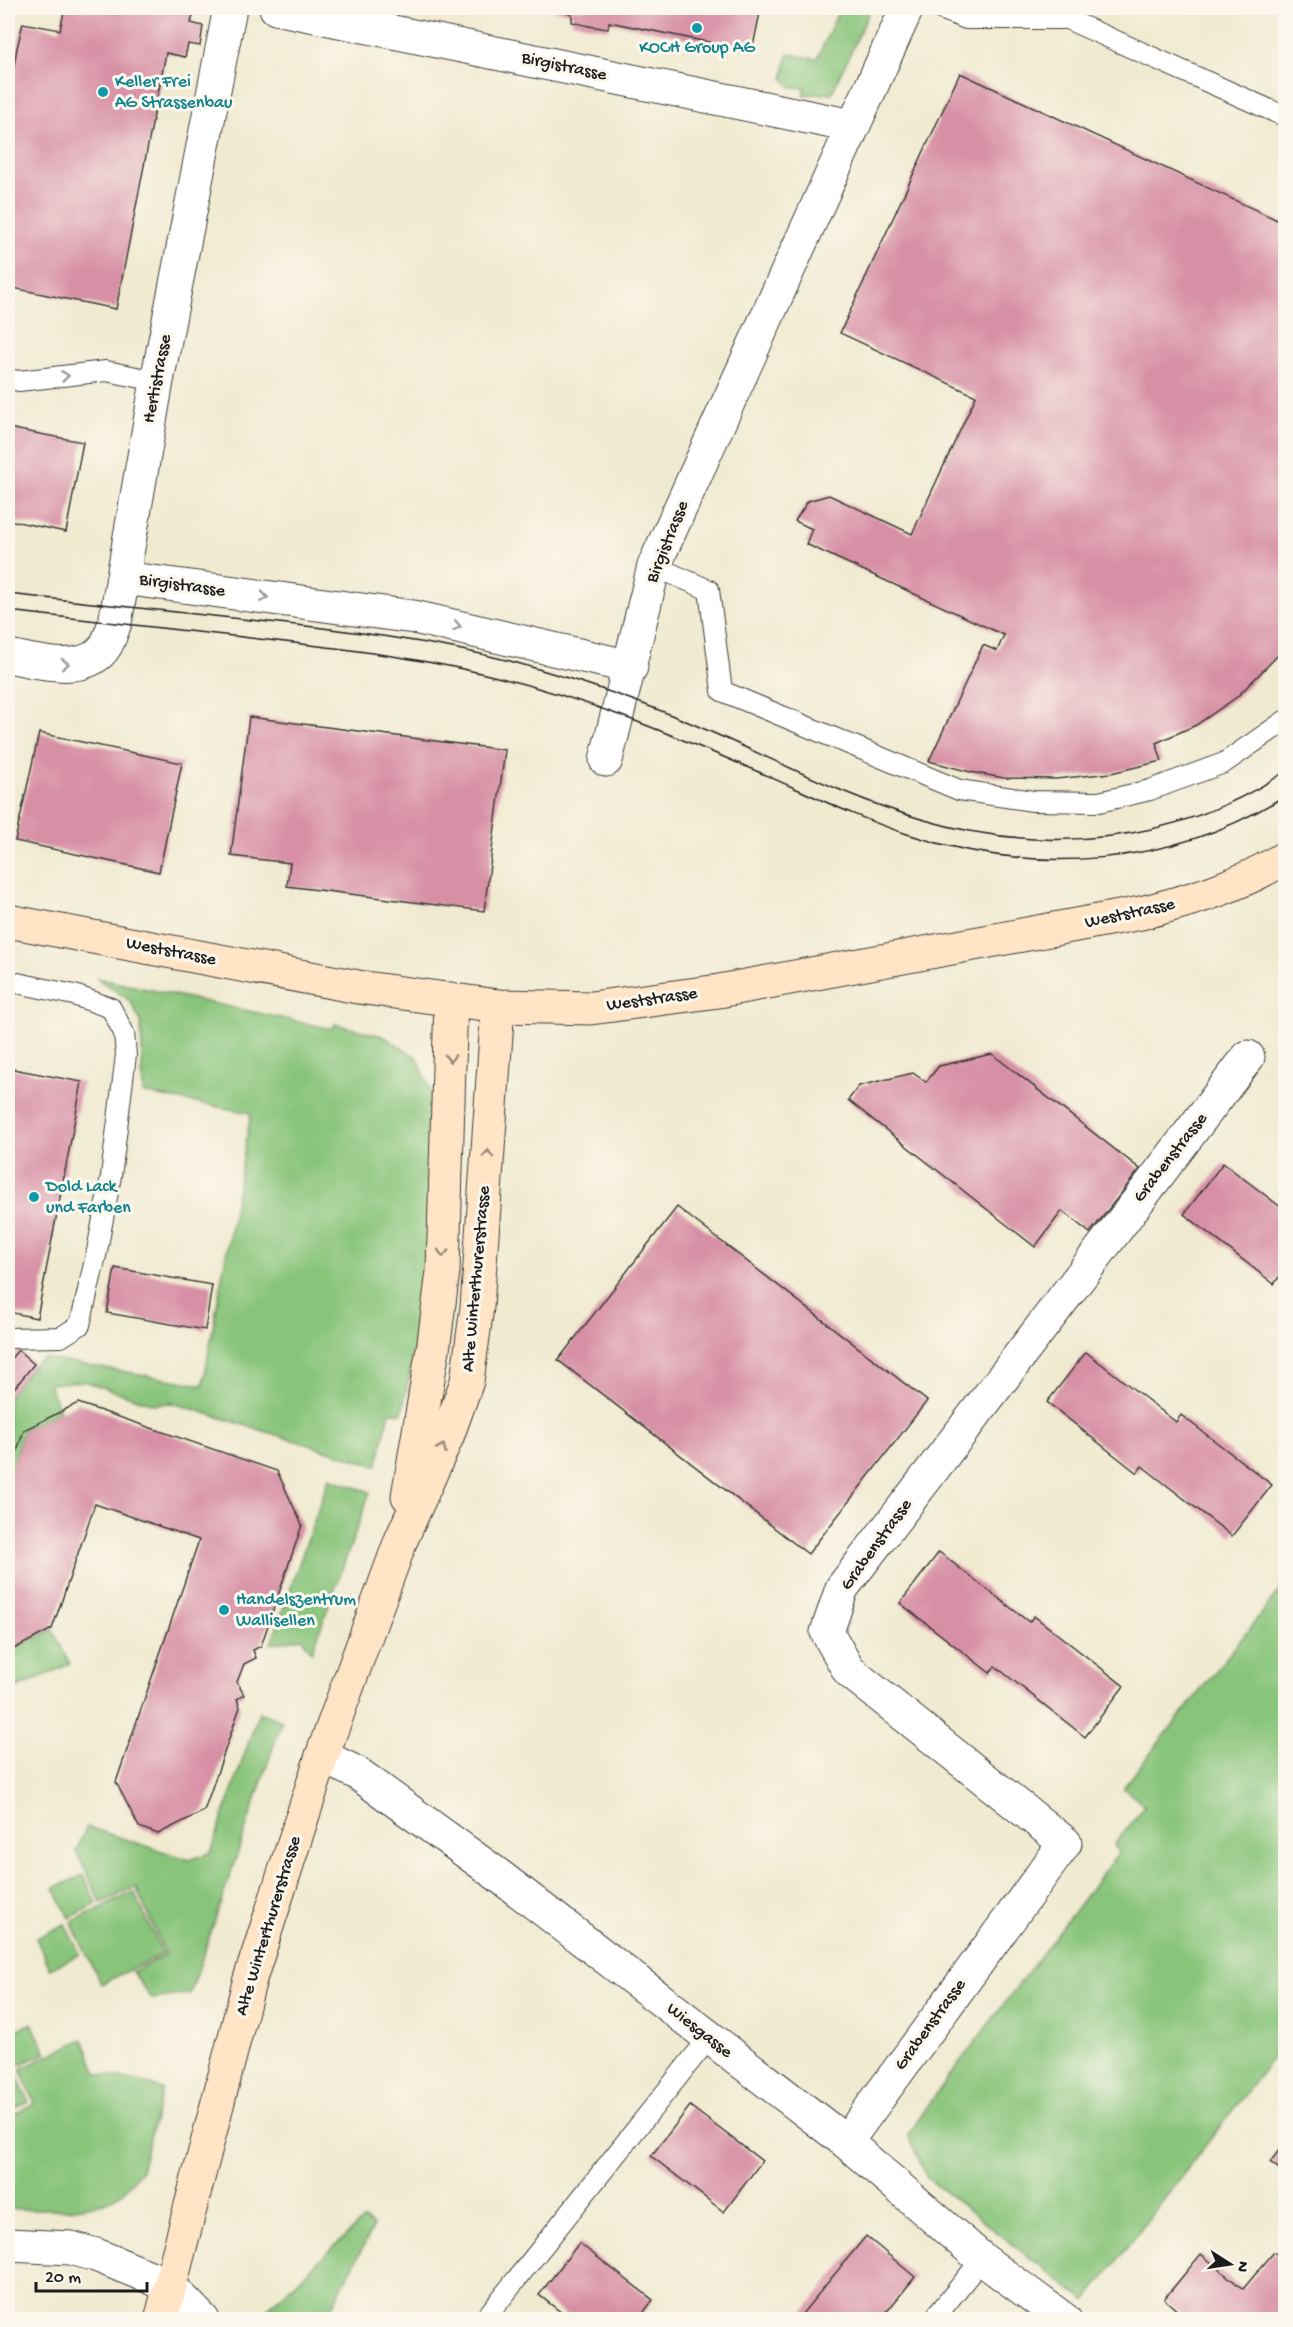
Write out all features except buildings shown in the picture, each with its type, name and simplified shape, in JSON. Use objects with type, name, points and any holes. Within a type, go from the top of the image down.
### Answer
[{"type":"main road","name":"Weststrasse","points":[[8,921],[358,987],[498,1006],[591,1008],[660,1000],[1141,913],[1199,898],[1254,877],[1286,857]]},
{"type":"main road","name":"Alte Winterthurerstrasse","points":[[401,1540],[434,1343],[442,1271],[452,999]]},
{"type":"main road","name":"Alte Winterthurerstrasse","points":[[161,2319],[250,1979],[322,1756],[401,1540],[447,1437],[467,1381],[477,1307],[498,1006]]},
{"type":"street","name":"Hertistrasse","points":[[8,656],[60,665],[86,662],[105,647],[115,623],[157,381],[230,8]]},
{"type":"street","name":"Birgistrasse","points":[[276,8],[852,126]]},
{"type":"street","name":"Birgistrasse","points":[[606,760],[631,667],[654,567],[907,8]]},
{"type":"street","name":"Birgistrasse","points":[[123,578],[414,617],[631,667]]},
{"type":"street","name":"Grabenstrasse","points":[[846,2142],[1065,1843],[849,1671],[827,1632],[842,1588],[1248,1057]]},
{"type":"street","name":"Wiesgasse","points":[[322,1756],[357,1773],[498,1875],[708,2039],[846,2142],[982,2259],[1065,2319]]},
{"type":"street","points":[[8,2245],[71,2248],[96,2255],[169,2286],[203,2319]]},
{"type":"lane","points":[[938,8],[966,19],[1033,13],[1067,19],[1286,117]]},
{"type":"lane","points":[[8,380],[19,381],[106,371],[157,381]]},
{"type":"lane","points":[[654,567],[709,590],[722,691],[959,790],[1033,801],[1100,802],[1150,790],[1224,763],[1286,720]]},
{"type":"lane","points":[[8,981],[74,995],[111,1008],[124,1033],[126,1055],[109,1187],[80,1325],[61,1337],[8,1338]]},
{"type":"lane","points":[[484,2319],[708,2039]]},
{"type":"lane","points":[[933,2319],[982,2259]]},
{"type":"green space","points":[[840,8],[871,8],[832,93],[803,95],[805,88],[791,87],[783,78],[788,54],[817,59]]},
{"type":"green space","points":[[96,978],[332,1029],[335,1024],[383,1036],[417,1057],[431,1091],[434,1131],[422,1313],[402,1413],[390,1412],[377,1466],[173,1403],[153,1404],[84,1381],[49,1384],[60,1412],[24,1430],[8,1479],[8,1396],[34,1364],[44,1358],[203,1385],[251,1113],[143,1093],[141,1022],[130,1001]]},
{"type":"green space","points":[[329,1478],[370,1492],[312,1652],[302,1638],[271,1644]]},
{"type":"green space","points":[[1285,1584],[1285,2042],[1086,2301],[927,2178],[908,2135],[941,2087],[1119,1852],[1114,1845],[1145,1806],[1123,1788]]},
{"type":"green space","points":[[52,1629],[70,1664],[8,1692],[8,1652]]},
{"type":"green space","points":[[259,1712],[282,1721],[190,1994],[152,1999],[132,1972],[166,1955],[136,1887],[101,1903],[76,1851],[87,1827],[190,1860],[211,1852]]},
{"type":"green space","points":[[83,1875],[97,1904],[69,1918],[54,1888]]},
{"type":"green space","points":[[134,1892],[163,1954],[101,1984],[71,1922]]},
{"type":"green space","points":[[65,1924],[80,1954],[50,1969],[36,1938]]},
{"type":"green space","points":[[32,2023],[46,2053],[16,2066],[8,2049],[8,2034]]},
{"type":"green space","points":[[83,2039],[97,2073],[142,2082],[163,2089],[141,2171],[122,2193],[104,2203],[70,2209],[8,2209],[8,2118],[35,2103],[20,2069]]},
{"type":"green space","points":[[15,2072],[29,2102],[8,2112],[8,2076]]},
{"type":"green space","points":[[363,2220],[374,2226],[325,2319],[272,2319],[265,2311]]},
{"type":"tram line","points":[[8,594],[354,632],[417,641],[510,661],[597,687],[660,711],[860,798],[921,819],[968,831],[1015,837],[1062,839],[1109,836],[1155,828],[1201,814],[1244,796],[1286,771]]},
{"type":"tram line","points":[[8,611],[366,652],[497,677],[593,705],[887,827],[955,847],[1003,856],[1052,859],[1101,858],[1149,850],[1196,838],[1242,819],[1286,795]]},
{"type":"place","name":"KOCH Group AG","points":[[697,28]]},
{"type":"place","name":"Keller Frei AG Strassenbau","points":[[103,92]]},
{"type":"place","name":"Dold Lack und Farben","points":[[34,1197]]},
{"type":"place","name":"Handelszentrum Wallisellen","points":[[224,1610]]}]
